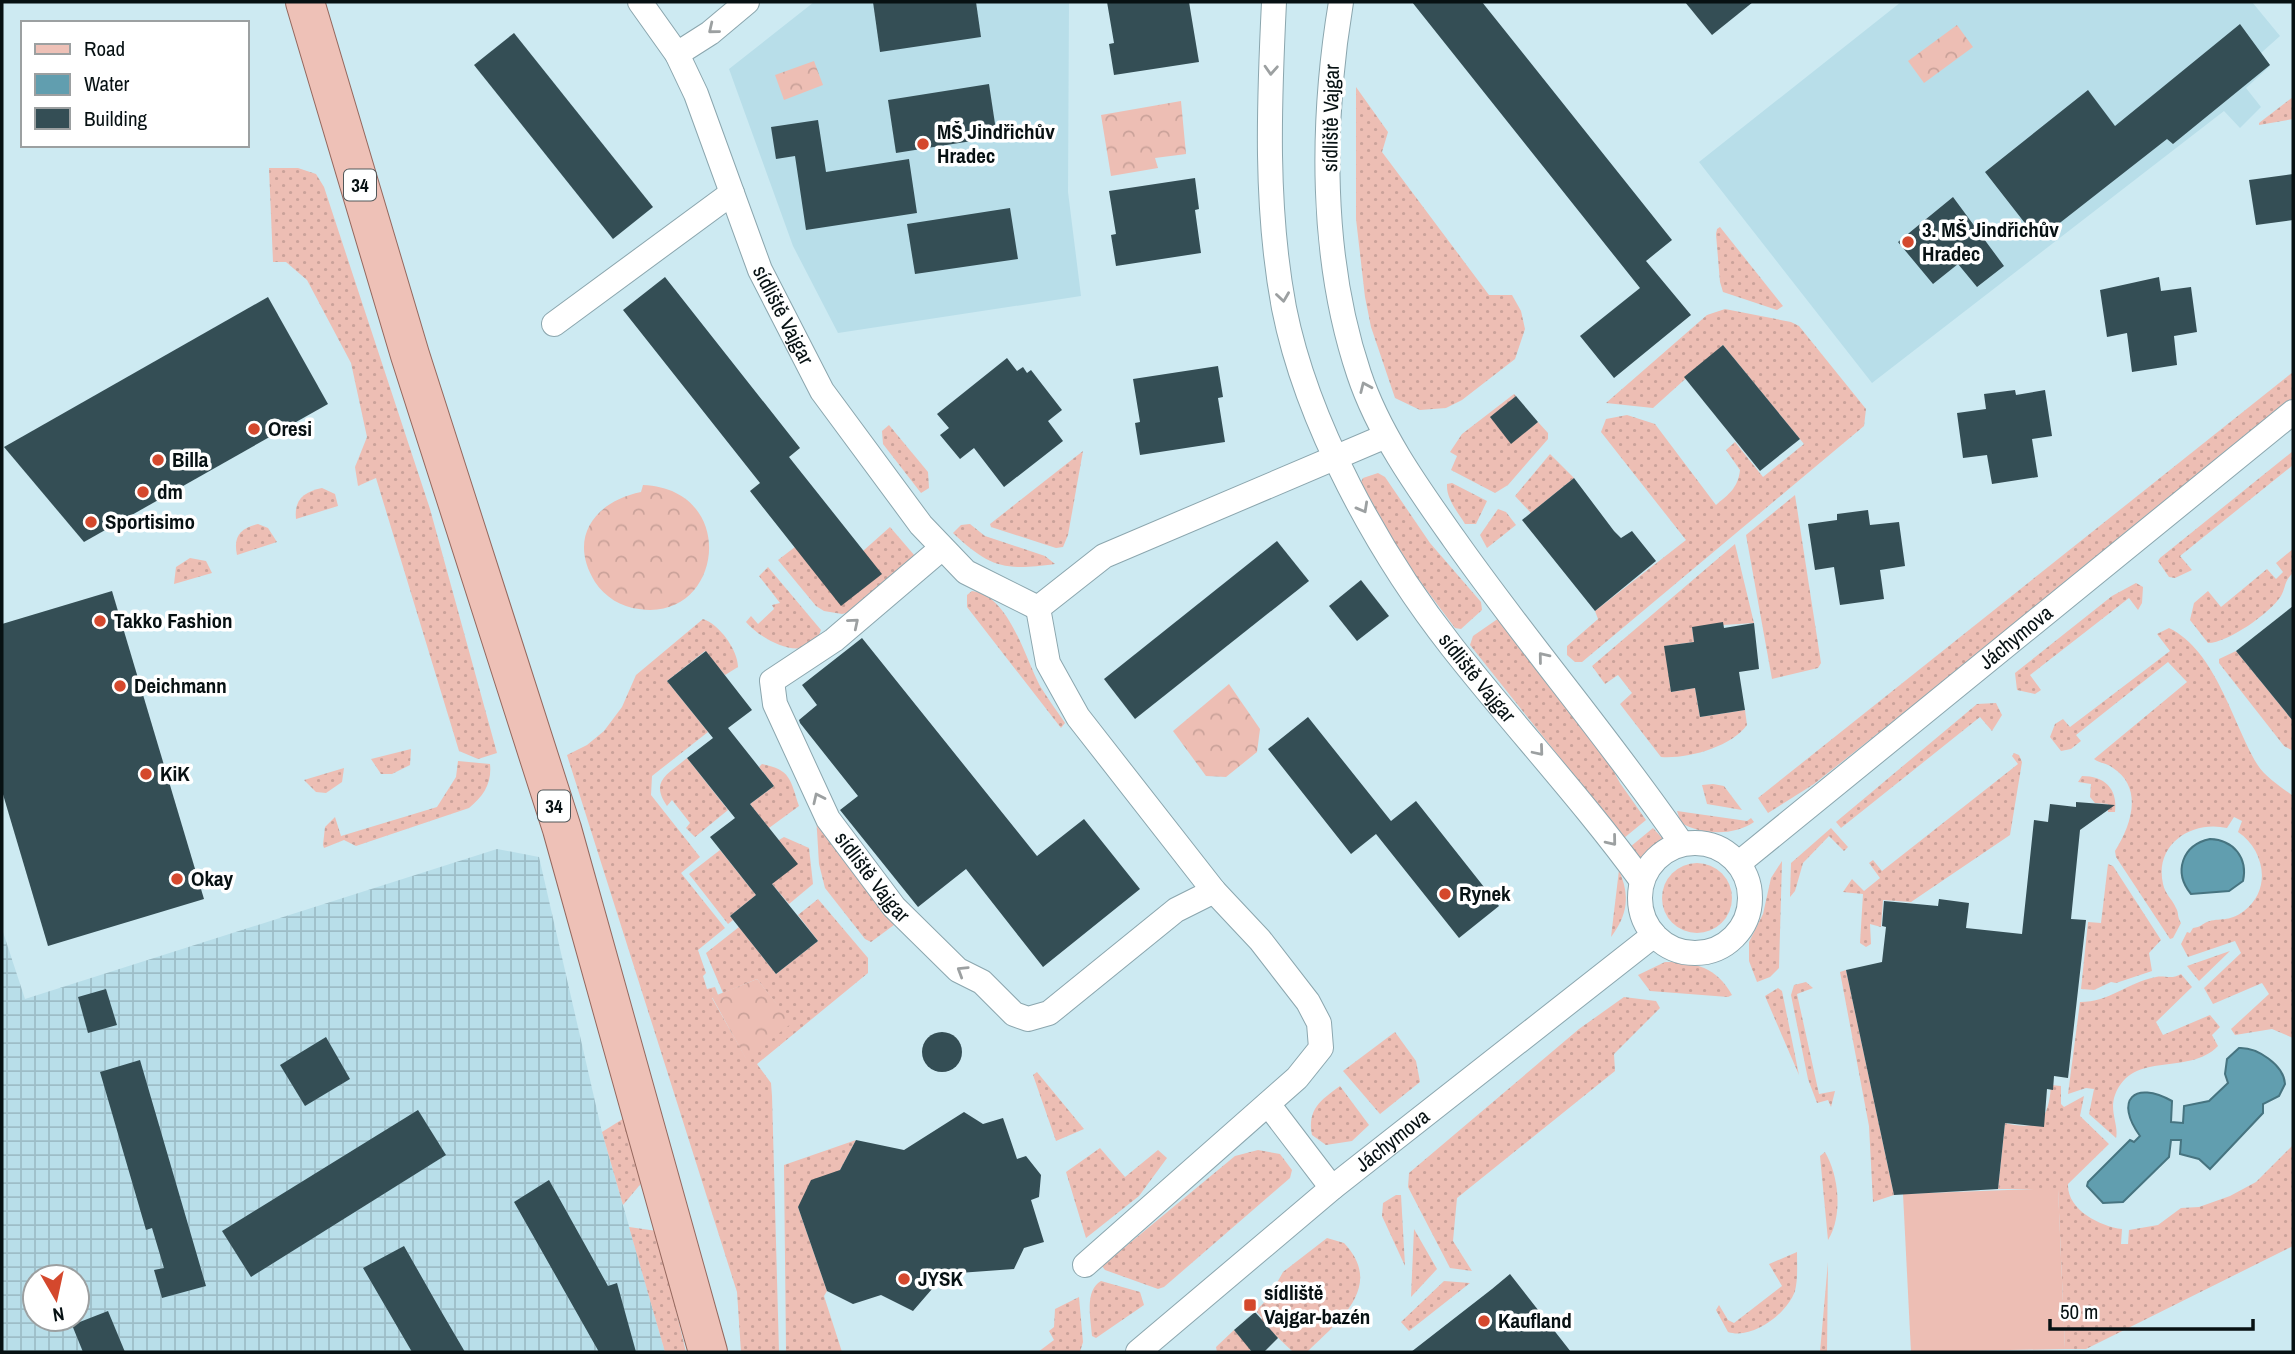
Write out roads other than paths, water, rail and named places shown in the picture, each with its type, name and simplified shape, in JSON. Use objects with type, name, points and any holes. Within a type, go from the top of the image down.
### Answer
[{"type":"main road","name":"34","points":[[305,2],[410,355],[562,830],[708,1352]]},
{"type":"street","name":"sídliště Vajgar","points":[[640,2],[677,54],[696,93],[760,270],[821,391],[921,525],[943,548],[967,572],[1038,608]]},
{"type":"street","points":[[677,54],[710,33],[747,2]]},
{"type":"street","name":"sídliště Vajgar","points":[[1274,2],[1270,171],[1273,228],[1284,308],[1308,393],[1336,459],[1396,568],[1451,645],[1642,881]]},
{"type":"street","name":"sídliště Vajgar","points":[[1341,2],[1333,47],[1329,127],[1331,225],[1348,334],[1359,375],[1386,436],[1498,601],[1562,680],[1682,844]]},
{"type":"street","points":[[554,324],[732,193]]},
{"type":"street","name":"Jáchymova","points":[[1739,863],[2293,412]]},
{"type":"street","points":[[1084,1265],[1297,1078],[1321,1048],[1319,1023],[1308,1002],[1260,940],[1214,891],[1078,718],[1048,663],[1038,608],[1104,556],[1386,436]]},
{"type":"street","name":"sídliště Vajgar","points":[[943,548],[834,640],[772,681],[775,704],[828,819],[894,906],[958,970],[982,982],[1014,1014],[1028,1019],[1049,1013],[1177,910],[1214,891]]},
{"type":"street","points":[[1695,842],[1719,848],[1739,863],[1746,875],[1751,902],[1742,928],[1733,939],[1721,947],[1698,954],[1674,949],[1654,935],[1641,910],[1642,881],[1662,853],[1682,844],[1695,842]]},
{"type":"street","name":"Jáchymova","points":[[1138,1352],[1332,1188],[1654,935]]},
{"type":"street","points":[[1268,1104],[1332,1188]]},
{"type":"water","points":[[2210,839],[2226,843],[2237,852],[2243,865],[2243,881],[2229,891],[2191,894],[2182,877],[2183,860],[2193,847]]},
{"type":"water","points":[[2239,1048],[2261,1054],[2280,1070],[2285,1084],[2279,1096],[2263,1104],[2263,1113],[2210,1169],[2199,1159],[2180,1154],[2181,1140],[2171,1140],[2169,1157],[2123,1202],[2103,1203],[2087,1186],[2088,1182],[2130,1140],[2134,1142],[2140,1136],[2129,1112],[2132,1097],[2138,1093],[2147,1093],[2172,1101],[2171,1122],[2183,1123],[2184,1106],[2209,1101],[2228,1083],[2225,1074],[2227,1059]]},
{"type":"place","name":"MŠ Jindřichův Hradec","points":[[923,144]]},
{"type":"place","name":"3. MŠ Jindřichův Hradec","points":[[1908,242]]},
{"type":"place","name":"Oresi","points":[[254,429]]},
{"type":"place","name":"Billa","points":[[158,460]]},
{"type":"place","name":"dm","points":[[143,492]]},
{"type":"place","name":"Sportisimo","points":[[91,522]]},
{"type":"place","name":"Takko Fashion","points":[[100,621]]},
{"type":"place","name":"Deichmann","points":[[120,686]]},
{"type":"place","name":"KiK","points":[[146,774]]},
{"type":"place","name":"Okay","points":[[177,879]]},
{"type":"place","name":"Rynek","points":[[1445,894]]},
{"type":"place","name":"JYSK","points":[[904,1279]]},
{"type":"place","name":"sídliště Vajgar-bazén","points":[[1250,1305]]},
{"type":"place","name":"Kaufland","points":[[1484,1321]]}]
